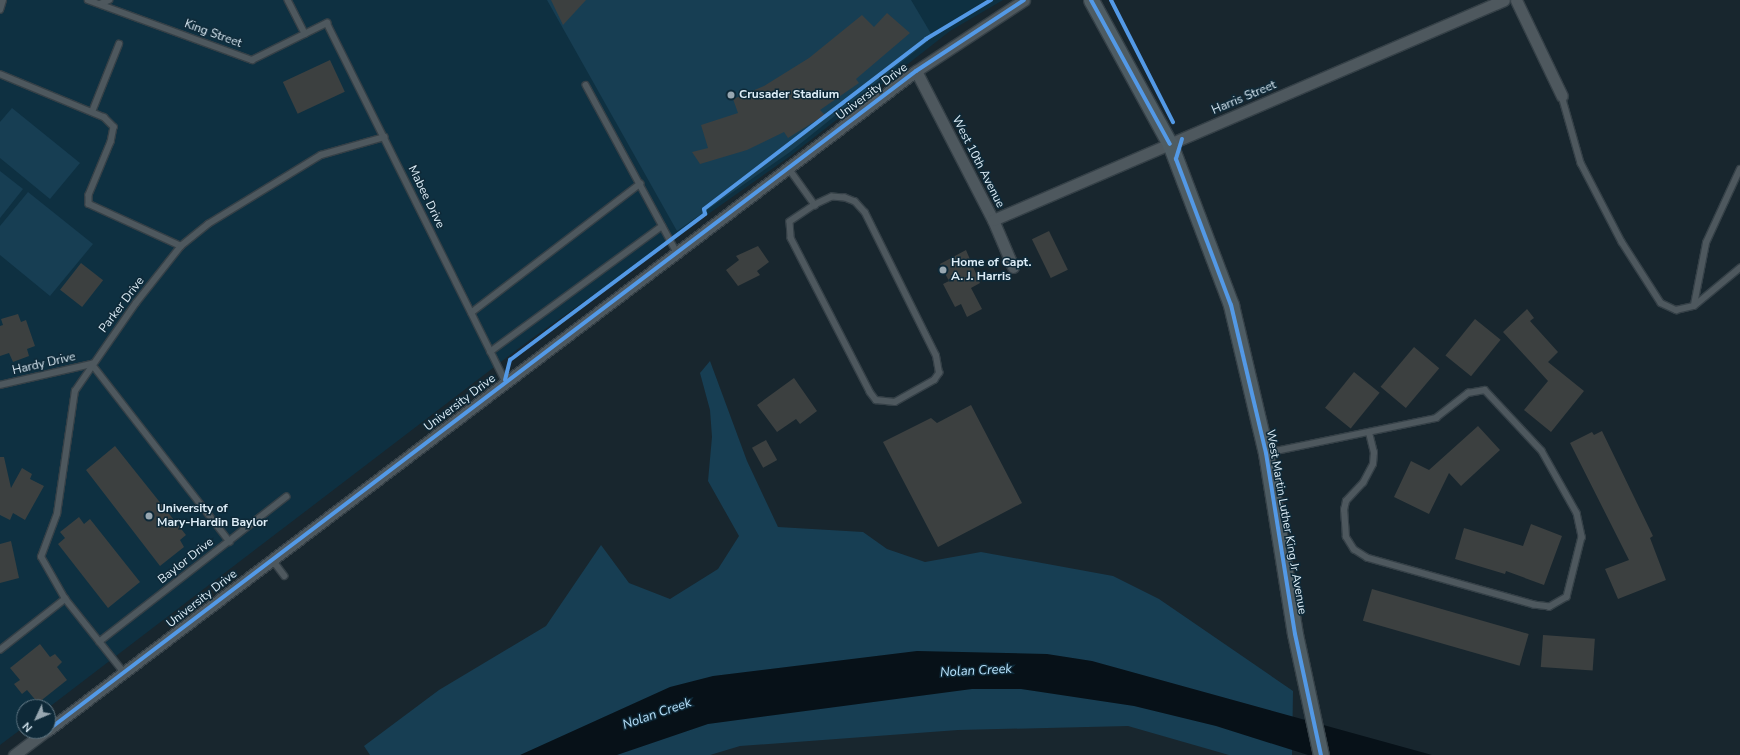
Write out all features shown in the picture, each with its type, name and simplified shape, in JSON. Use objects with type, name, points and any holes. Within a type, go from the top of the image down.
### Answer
[{"type":"street","name":"University Drive","points":[[56,723],[124,673],[505,380],[916,71],[1024,0]]},
{"type":"street","name":"West Martin Luther King Jr Avenue","points":[[1091,0],[1170,144],[1231,305],[1266,453],[1295,634],[1321,755]]},
{"type":"street","name":"Harris Street","points":[[993,220],[1504,0]]},
{"type":"street","points":[[1516,0],[1562,96]]},
{"type":"street","name":"West 10th Avenue","points":[[916,71],[993,220],[1013,267]]},
{"type":"street","name":"University Drive","points":[[14,755],[35,739]]},
{"type":"lane","points":[[0,10],[3,0]]},
{"type":"lane","name":"King Street","points":[[88,0],[252,60],[326,23]]},
{"type":"lane","points":[[100,4],[108,0]]},
{"type":"lane","points":[[288,0],[305,34]]},
{"type":"lane","name":"Mabee Drive","points":[[326,23],[505,380]]},
{"type":"lane","points":[[92,112],[119,44]]},
{"type":"lane","points":[[0,74],[104,117],[114,127],[89,204],[181,246]]},
{"type":"lane","points":[[586,84],[676,251]]},
{"type":"lane","points":[[1562,96],[1581,163],[1649,289],[1661,302],[1676,310],[1694,306],[1740,268]]},
{"type":"lane","name":"Parker Drive","points":[[124,673],[65,599],[41,557],[56,514],[76,391],[92,364],[181,246],[208,224],[321,155],[384,137]]},
{"type":"lane","points":[[788,167],[815,205]]},
{"type":"lane","points":[[1694,306],[1706,243],[1740,169]]},
{"type":"lane","points":[[471,313],[640,184]]},
{"type":"lane","points":[[832,197],[845,198],[855,202],[864,213],[936,356],[939,374],[934,380],[894,402],[876,400],[870,392],[791,238],[790,222],[815,205],[832,197]]},
{"type":"lane","points":[[490,352],[662,226]]},
{"type":"lane","points":[[92,364],[230,542]]},
{"type":"lane","name":"Hardy Drive","points":[[0,385],[92,364]]},
{"type":"lane","points":[[1266,453],[1436,418],[1477,389],[1493,397],[1542,451],[1576,513],[1582,537],[1567,597],[1550,607],[1534,605],[1367,558],[1354,550],[1346,538],[1344,510],[1346,501],[1363,483],[1372,464],[1374,453],[1368,433]]},
{"type":"lane","name":"Baylor Drive","points":[[99,642],[230,542],[286,497]]},
{"type":"lane","points":[[272,559],[285,576]]},
{"type":"lane","points":[[0,650],[65,599]]},
{"type":"shaded area","name":"University of Mary-Hardin Baylor","points":[[0,0],[1003,0],[950,31],[789,157],[531,339],[56,702],[56,699],[16,699],[16,733],[0,745]]},
{"type":"shaded area","name":"Crusader Stadium","points":[[547,0],[911,0],[933,37],[790,152],[677,231]]},
{"type":"shaded area","points":[[12,108],[80,163],[50,199],[0,158],[0,122]]},
{"type":"shaded area","points":[[0,171],[23,189],[0,218]]},
{"type":"shaded area","points":[[28,192],[93,244],[50,296],[0,255],[0,226]]},
{"type":"shaded area","points":[[710,361],[747,461],[778,527],[863,532],[887,549],[925,562],[981,552],[1113,576],[1159,599],[1293,691],[1292,755],[1229,755],[1128,726],[958,730],[740,746],[710,755],[370,755],[364,746],[439,690],[546,626],[601,545],[629,583],[670,599],[718,569],[739,536],[708,481],[712,437],[710,410],[700,373]]},
{"type":"water","name":"Nolan Creek","points":[[917,651],[1047,654],[1092,661],[1432,755],[1308,755],[1216,726],[1134,706],[1021,689],[972,689],[708,724],[617,755],[520,755],[670,687],[713,676]]},
{"type":"building","points":[[551,0],[586,0],[563,25]]},
{"type":"building","points":[[887,13],[910,33],[856,79],[859,83],[820,110],[825,115],[788,138],[784,132],[747,150],[700,164],[692,152],[708,148],[701,125],[738,113],[733,99],[764,86],[809,58],[862,15],[874,27]]},
{"type":"building","points":[[330,60],[345,92],[298,114],[283,82]]},
{"type":"building","points":[[1049,231],[1068,270],[1051,278],[1032,239]]},
{"type":"building","points":[[758,246],[769,262],[757,271],[760,275],[738,286],[726,270],[739,260],[736,256]]},
{"type":"building","points":[[966,250],[980,283],[971,288],[982,309],[967,317],[961,304],[955,307],[943,284],[949,281],[940,264]]},
{"type":"building","points":[[81,263],[103,280],[82,307],[60,290]]},
{"type":"building","points":[[1527,309],[1534,318],[1530,321],[1558,352],[1548,362],[1584,391],[1551,432],[1524,410],[1548,381],[1503,332]]},
{"type":"building","points":[[18,314],[21,322],[26,320],[35,346],[27,349],[29,356],[13,362],[9,353],[0,356],[0,326],[3,325],[1,319]]},
{"type":"building","points":[[1475,319],[1501,340],[1471,376],[1445,356]]},
{"type":"building","points":[[1414,347],[1439,368],[1406,408],[1381,387]]},
{"type":"building","points":[[1354,372],[1380,393],[1351,429],[1325,408]]},
{"type":"building","points":[[794,378],[817,411],[800,424],[796,419],[777,432],[757,405]]},
{"type":"building","points":[[971,405],[1022,503],[938,547],[883,442],[931,418],[937,423]]},
{"type":"building","points":[[1478,426],[1500,450],[1461,486],[1449,473],[1429,514],[1394,497],[1411,461],[1429,470]]},
{"type":"building","points":[[1602,431],[1653,536],[1650,538],[1666,580],[1618,599],[1605,569],[1629,560],[1570,443],[1592,432],[1594,435]]},
{"type":"building","points":[[766,440],[777,460],[763,468],[752,448]]},
{"type":"building","points":[[115,446],[186,535],[180,540],[184,547],[160,566],[86,470]]},
{"type":"building","points":[[0,457],[4,457],[11,488],[22,468],[32,474],[30,479],[44,486],[25,520],[13,513],[10,520],[0,515]]},
{"type":"building","points":[[79,517],[84,524],[90,519],[140,582],[108,608],[58,544],[65,538],[60,532]]},
{"type":"building","points":[[1531,524],[1562,536],[1544,585],[1506,571],[1505,574],[1455,559],[1464,528],[1523,546]]},
{"type":"building","points":[[11,541],[19,578],[0,583],[0,544]]},
{"type":"building","points":[[1372,589],[1529,634],[1520,666],[1363,621]]},
{"type":"building","points":[[1543,635],[1595,639],[1593,671],[1541,667]]},
{"type":"building","points":[[40,644],[50,657],[55,654],[62,662],[57,667],[67,680],[43,699],[35,699],[27,690],[22,694],[14,684],[20,680],[10,668]]},
{"type":"cycle path","points":[[505,380],[510,360],[705,214],[704,209],[926,39],[991,0]]},
{"type":"cycle path","points":[[56,724],[916,71],[1024,0]]},
{"type":"cycle path","points":[[1091,0],[1170,144]]},
{"type":"cycle path","points":[[1111,0],[1173,122]]},
{"type":"cycle path","points":[[1182,139],[1176,159],[1231,305],[1266,453],[1295,634],[1321,755]]},
{"type":"place","name":"Crusader Stadium","points":[[731,95]]},
{"type":"place","name":"Home of Capt. A. J. Harris","points":[[943,270]]},
{"type":"place","name":"University of Mary-Hardin Baylor","points":[[149,516]]}]
